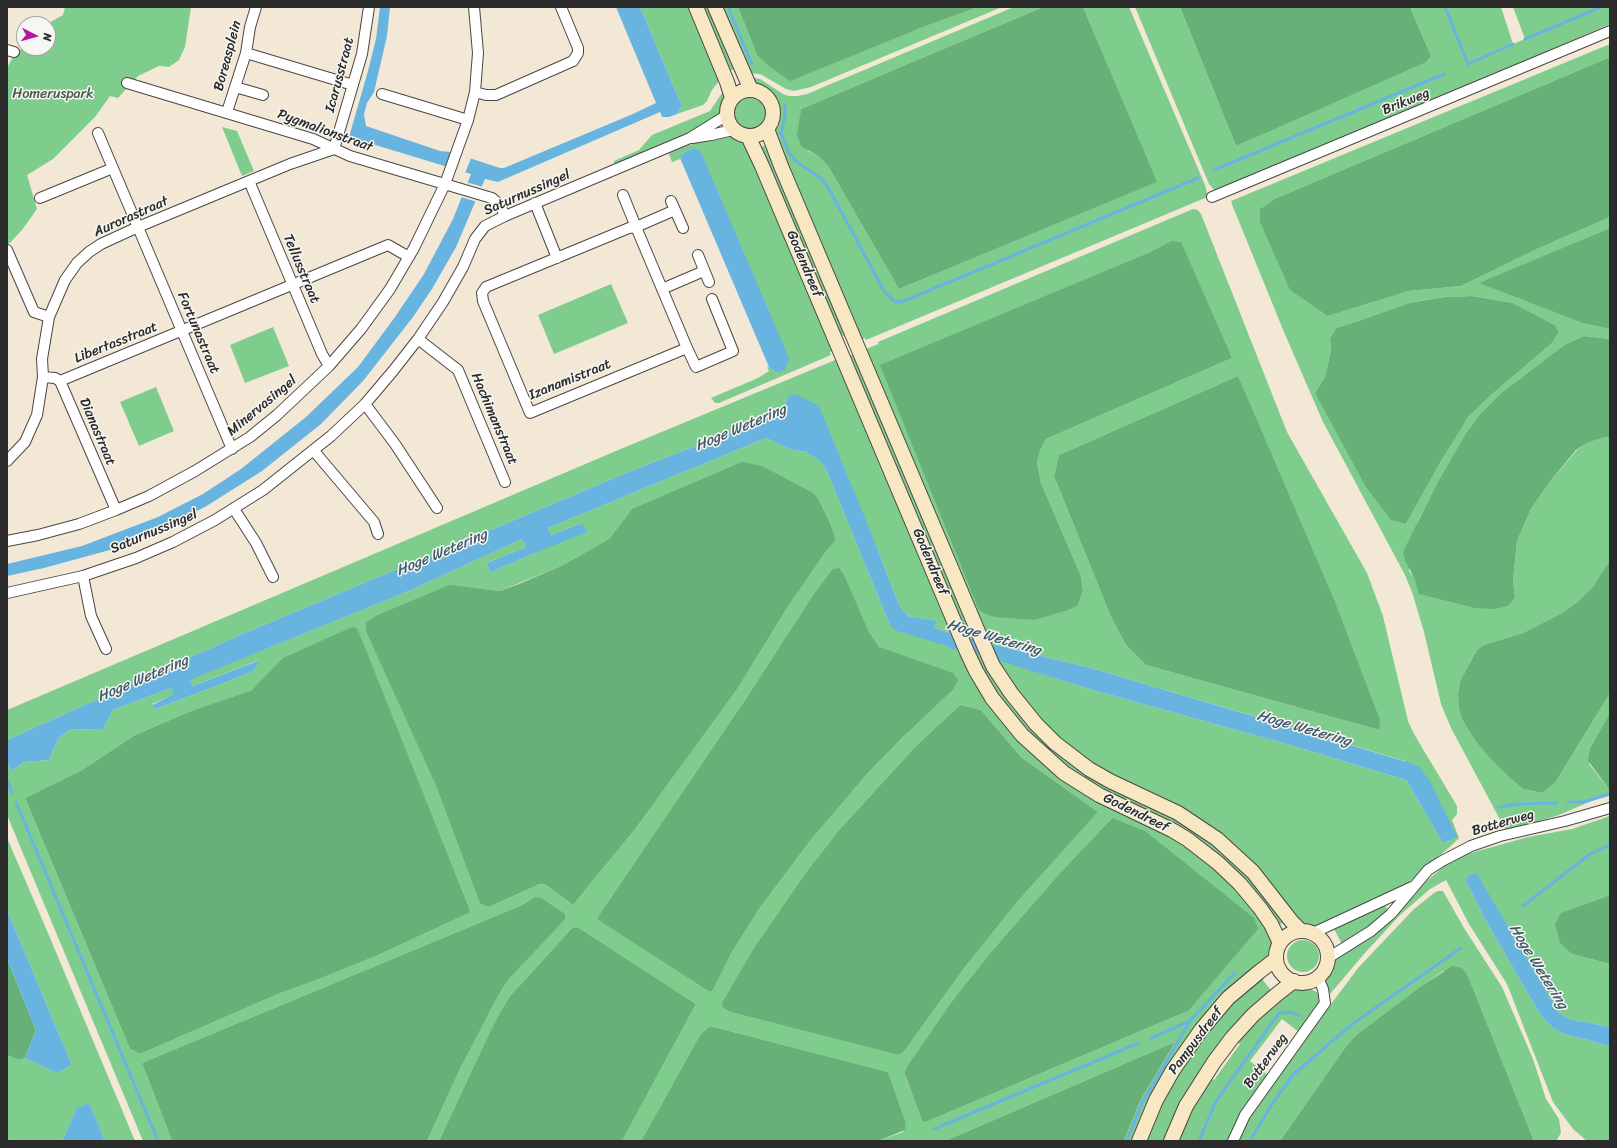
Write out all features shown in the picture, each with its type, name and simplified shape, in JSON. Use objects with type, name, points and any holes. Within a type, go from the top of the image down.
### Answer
[{"type":"main road","points":[[696,7],[727,82],[732,98]]},
{"type":"main road","points":[[715,7],[751,90]]},
{"type":"main road","points":[[751,90],[763,94],[771,104],[773,117],[767,129],[758,135],[748,136],[733,130],[727,115],[728,106],[732,98],[738,92],[751,90]]},
{"type":"main road","name":"Godendreef","points":[[767,129],[781,166],[979,634],[990,658],[1011,693],[1036,724],[1072,757],[1115,784],[1178,813],[1217,839],[1253,872],[1292,922],[1307,932]]},
{"type":"main road","name":"Godendreef","points":[[748,136],[837,342],[967,652],[992,698],[1022,735],[1041,754],[1064,773],[1099,795],[1172,830],[1206,853],[1234,878],[1251,897],[1271,924],[1280,943]]},
{"type":"main road","points":[[1293,932],[1307,932],[1320,937],[1325,943],[1328,958],[1323,972],[1318,978],[1302,983],[1285,976],[1279,968],[1276,958],[1280,943],[1285,937],[1293,932]]},
{"type":"main road","name":"Pampusdreef","points":[[1139,1141],[1156,1100],[1173,1070],[1201,1030],[1228,998],[1276,958]]},
{"type":"main road","name":"Pampusdreef","points":[[1171,1141],[1186,1106],[1199,1083],[1227,1044],[1253,1015],[1294,981]]},
{"type":"street","name":"Boreasplein","points":[[227,112],[246,53],[250,27],[256,7]]},
{"type":"street","name":"Icarusstraat","points":[[334,149],[362,54],[369,7]]},
{"type":"street","name":"Minervasingel","points":[[8,537],[38,535],[79,524],[149,496],[232,449],[250,437],[277,415],[329,366],[361,329],[390,289],[409,257],[445,184],[468,120],[475,92],[478,53],[474,7]]},
{"type":"street","points":[[475,92],[486,95],[496,95],[573,61],[578,52],[578,48],[560,7]]},
{"type":"street","name":"Brikweg","points":[[1212,197],[1610,31]]},
{"type":"street","points":[[246,53],[353,85]]},
{"type":"street","name":"Pygmalionstraat","points":[[127,83],[313,139],[358,158],[492,198],[500,205],[505,216]]},
{"type":"street","points":[[235,87],[263,95]]},
{"type":"street","points":[[382,94],[468,120]]},
{"type":"street","name":"Saturnussingel","points":[[7,593],[82,576],[136,558],[173,542],[215,520],[263,490],[314,451],[366,404],[418,339],[446,296],[463,267],[478,235],[485,226],[535,203],[690,138],[727,115]]},
{"type":"street","name":"Saturnussingel","points":[[690,138],[733,130]]},
{"type":"street","name":"Fortunastraat","points":[[98,133],[232,449]]},
{"type":"street","name":"Aurorastraat","points":[[7,461],[25,442],[32,428],[40,403],[43,377],[42,359],[49,317],[65,280],[77,263],[101,244],[290,164],[334,149]]},
{"type":"street","points":[[40,198],[113,168]]},
{"type":"street","name":"Tellusstraat","points":[[249,181],[292,285],[322,354],[329,366]]},
{"type":"street","points":[[623,194],[696,367],[734,351],[712,300]]},
{"type":"street","points":[[535,203],[557,258]]},
{"type":"street","name":"Izanamistraat","points":[[682,228],[673,206],[636,227],[629,228],[486,288],[482,293],[483,301],[530,413],[687,348]]},
{"type":"street","name":"Libertasstraat","points":[[60,381],[388,245],[409,257]]},
{"type":"street","points":[[7,250],[34,312],[49,317]]},
{"type":"street","points":[[698,255],[709,282]]},
{"type":"street","points":[[662,289],[704,271]]},
{"type":"street","name":"Hachimanstraat","points":[[418,339],[458,370],[505,482]]},
{"type":"street","points":[[43,377],[55,378],[60,381]]},
{"type":"street","name":"Dianastraat","points":[[60,381],[116,510]]},
{"type":"street","points":[[366,404],[395,444],[437,508]]},
{"type":"street","points":[[314,451],[374,522],[378,534]]},
{"type":"street","points":[[234,509],[256,543],[273,578]]},
{"type":"street","points":[[82,576],[91,616],[106,649]]},
{"type":"street","name":"Botterweg","points":[[1328,958],[1371,931],[1390,914],[1428,870],[1442,861],[1471,846],[1500,836],[1565,821],[1610,808]]},
{"type":"street","name":"Botterweg","points":[[1307,932],[1414,886]]},
{"type":"street","name":"Botterweg","points":[[1233,1141],[1245,1115],[1325,1003],[1323,989],[1318,978]]},
{"type":"green space","name":"Homeruspark","points":[[65,7],[191,7],[185,47],[179,60],[169,67],[159,66],[138,76],[118,98],[110,96],[95,117],[53,159],[27,175],[37,209],[22,230],[7,246],[7,68],[16,54],[16,56],[56,56],[56,19],[63,15]]},
{"type":"green space","points":[[640,7],[693,7],[720,80],[703,105],[677,114],[682,106]]},
{"type":"green space","points":[[698,7],[711,7],[737,68],[726,72]]},
{"type":"green space","points":[[718,7],[738,7],[757,55],[918,29],[978,7],[1002,7],[811,87],[794,91],[786,89],[760,74],[746,73]]},
{"type":"green space","points":[[738,7],[978,7],[918,29],[790,81],[770,67],[757,55]]},
{"type":"green space","points":[[1014,7],[1043,7],[801,109],[800,121],[808,151],[818,156],[828,166],[899,289],[1156,182],[1083,7],[1129,7],[1205,185],[1207,196],[866,340],[865,338],[858,341],[773,129],[777,116],[774,101],[766,91],[755,85],[750,77],[760,79],[783,94],[789,96],[807,94]]},
{"type":"green space","points":[[1043,7],[1083,7],[1157,182],[899,289],[828,166],[818,156],[801,146],[797,135],[801,109]]},
{"type":"green space","points":[[1135,7],[1180,7],[1236,146],[1431,56],[1410,7],[1501,7],[1513,44],[1525,39],[1513,7],[1610,7],[1610,24],[1312,153],[1216,192],[1209,184]]},
{"type":"green space","points":[[1180,7],[1410,7],[1431,56],[1426,62],[1236,146]]},
{"type":"green space","points":[[1610,44],[1610,59],[1608,58],[1274,199],[1260,209],[1260,222],[1328,316],[1409,291],[1461,286],[1537,249],[1610,217],[1610,228],[1480,283],[1582,323],[1610,329],[1610,339],[1584,336],[1564,345],[1500,394],[1481,413],[1466,433],[1436,485],[1417,523],[1409,571],[1414,578],[1420,594],[1515,597],[1513,581],[1517,541],[1531,509],[1548,484],[1577,450],[1587,443],[1596,440],[1606,437],[1610,439],[1610,561],[1605,571],[1593,587],[1576,603],[1560,614],[1523,633],[1484,645],[1477,650],[1460,681],[1458,695],[1462,719],[1477,743],[1509,777],[1523,789],[1542,793],[1555,783],[1610,693],[1610,713],[1590,748],[1589,764],[1610,790],[1610,793],[1559,815],[1517,828],[1505,829],[1451,728],[1441,704],[1424,632],[1412,592],[1405,575],[1323,422],[1284,332],[1231,201]],"holes":[[[1472,296],[1513,303],[1555,325],[1552,343],[1490,396],[1468,417],[1441,461],[1406,524],[1315,393],[1325,377],[1331,350],[1330,339],[1336,328],[1409,303],[1445,297]]]},
{"type":"green space","points":[[1608,58],[1610,59],[1610,217],[1537,249],[1461,286],[1409,291],[1328,316],[1290,290],[1260,222],[1260,209],[1274,199]]},
{"type":"green space","points":[[726,87],[726,98],[722,110],[715,118],[676,139],[614,165],[614,161],[639,150],[652,135],[710,111]]},
{"type":"green space","points":[[747,97],[753,97],[763,104],[766,113],[765,119],[759,126],[753,129],[747,129],[737,122],[734,116],[734,110],[741,100]]},
{"type":"green space","points":[[222,127],[237,131],[254,171],[242,176]]},
{"type":"green space","points":[[729,134],[745,141],[837,350],[830,352],[831,355],[719,403],[715,403],[711,398],[758,378],[769,371],[767,367],[777,373],[692,149],[684,152],[680,159],[672,162],[668,152],[721,135]]},
{"type":"green space","points":[[769,144],[847,334],[840,337],[758,148]]},
{"type":"green space","points":[[1193,209],[1198,210],[1201,214],[1287,432],[1367,573],[1383,616],[1408,721],[1414,734],[1457,806],[1457,814],[1452,820],[1459,838],[1402,888],[1321,925],[1306,925],[1298,922],[1248,863],[1107,776],[1044,729],[994,658],[1086,688],[1297,747],[1406,780],[1443,843],[1456,837],[1405,761],[1091,668],[987,643],[862,351],[878,344],[879,346],[878,342]],"holes":[[[1171,241],[1232,358],[1046,439],[1040,451],[1037,462],[1041,483],[1081,576],[1083,591],[1078,605],[995,617],[989,320],[1150,252]],[[1238,376],[1379,730],[1146,665],[1126,645],[1111,617],[1054,476],[1059,455]]]},
{"type":"green space","points":[[1610,228],[1610,329],[1582,323],[1479,283]]},
{"type":"green space","points":[[1171,241],[1181,242],[1232,358],[1046,439],[1040,451],[1037,462],[1041,483],[1081,576],[1083,591],[1078,605],[1068,610],[1034,620],[995,617],[986,614],[979,610],[880,365],[1150,252]]},
{"type":"green space","points":[[611,284],[628,323],[554,354],[538,315]]},
{"type":"green space","points":[[1472,296],[1513,303],[1555,325],[1558,332],[1552,343],[1490,396],[1468,417],[1441,461],[1406,524],[1391,520],[1366,487],[1315,393],[1325,377],[1331,350],[1330,339],[1336,328],[1409,303],[1445,297]]},
{"type":"green space","points":[[273,327],[289,366],[245,383],[230,345]]},
{"type":"green space","points":[[1584,336],[1610,339],[1610,439],[1606,437],[1596,440],[1587,443],[1576,450],[1548,484],[1531,509],[1517,541],[1513,581],[1515,597],[1508,606],[1494,609],[1475,608],[1419,594],[1403,552],[1436,485],[1466,433],[1481,413],[1500,394],[1564,345]]},
{"type":"green space","points":[[856,353],[978,641],[965,637],[847,357]]},
{"type":"green space","points":[[840,358],[956,634],[934,628],[935,621],[908,616],[903,611],[898,603],[876,545],[865,521],[788,397],[782,413],[636,469],[240,635],[7,740],[7,710],[623,448]]},
{"type":"green space","points":[[1238,376],[1335,602],[1380,720],[1379,730],[1146,665],[1126,645],[1111,617],[1054,476],[1059,455]]},
{"type":"green space","points":[[156,387],[174,431],[139,446],[120,402]]},
{"type":"green space","points":[[766,438],[789,449],[806,452],[821,462],[826,469],[889,623],[950,648],[959,648],[1020,736],[1200,852],[1260,912],[1274,945],[1269,955],[1226,997],[1136,1141],[1124,1141],[1140,1101],[1175,1042],[945,1141],[878,1141],[903,1132],[906,1123],[888,1072],[710,1026],[700,1035],[641,1141],[622,1141],[696,1004],[579,928],[572,928],[510,996],[486,1040],[439,1141],[427,1141],[460,1069],[498,996],[508,980],[529,957],[535,897],[522,905],[142,1063],[172,1141],[143,1141],[7,815],[7,762],[12,771],[24,762],[49,760],[58,739],[71,729],[103,730],[113,710],[171,688],[175,694],[152,704],[156,709],[252,672],[259,660],[193,686],[189,680],[411,590],[522,539],[526,547],[487,563],[490,573],[532,554],[582,523],[551,535],[548,528]],"holes":[[[819,500],[831,525],[836,540],[827,550],[787,608],[738,688],[636,828],[573,905],[546,885],[540,884],[489,907],[480,904],[434,781],[472,588],[500,591],[561,566],[609,539],[632,509]],[[813,595],[868,630],[879,647],[953,690],[901,739],[867,774],[810,841],[759,909],[732,952],[711,991],[708,991],[601,921],[599,915],[747,697]],[[352,627],[358,631],[470,910],[469,913],[376,956],[278,994],[140,1054],[130,1049],[25,798],[82,770],[135,735],[191,711],[252,690]],[[960,705],[981,710],[1021,757],[1098,812],[1018,901],[965,967],[903,1053],[900,1055],[730,1012],[723,1008],[724,999],[753,949],[807,871],[840,829],[914,748]],[[1112,818],[1188,1011],[933,1119],[925,1122],[922,1121],[905,1076],[956,996],[991,952],[1059,874]]]},
{"type":"green space","points":[[742,462],[762,466],[813,493],[819,500],[831,525],[836,540],[827,550],[787,608],[738,688],[636,828],[573,905],[546,885],[540,884],[489,907],[480,904],[434,781],[366,631],[366,622],[378,615],[449,585],[500,591],[519,584],[561,566],[609,539],[632,509]]},
{"type":"green space","points":[[1610,561],[1610,693],[1555,783],[1542,793],[1523,789],[1492,760],[1477,743],[1462,719],[1458,695],[1460,681],[1477,650],[1484,645],[1523,633],[1560,614],[1576,603],[1593,587]]},
{"type":"green space","points":[[839,568],[844,575],[868,630],[879,647],[953,673],[958,680],[953,690],[901,739],[867,774],[810,841],[759,909],[732,952],[712,991],[708,991],[600,921],[598,919],[599,915],[747,697],[813,595],[833,569]]},
{"type":"green space","points":[[355,627],[358,630],[470,910],[469,913],[376,956],[278,994],[140,1054],[130,1049],[25,798],[82,770],[135,735],[191,711],[252,690],[283,658]]},
{"type":"green space","points":[[970,651],[984,655],[1032,724],[1170,812],[1227,851],[1287,920],[1276,927],[1236,876],[1076,778],[1012,719]]},
{"type":"green space","points":[[960,705],[981,710],[1021,757],[1098,812],[1018,901],[965,967],[903,1053],[899,1055],[730,1012],[723,1008],[722,1004],[724,999],[753,949],[807,871],[840,829],[914,748]]},
{"type":"green space","points":[[1610,713],[1610,790],[1588,761],[1590,748]]},
{"type":"green space","points":[[1610,816],[1610,895],[1562,913],[1572,954],[1610,964],[1610,1027],[1569,1019],[1559,1013],[1502,918],[1465,879],[1486,921],[1541,1016],[1552,1027],[1561,1033],[1610,1046],[1610,1141],[1587,1141],[1573,1129],[1553,1102],[1507,984],[1469,924],[1446,880],[1430,889],[1400,915],[1330,994],[1326,985],[1326,980],[1333,963],[1337,958],[1443,867],[1460,856],[1528,837],[1572,829]]},
{"type":"green space","points":[[1112,818],[1145,831],[1254,918],[1258,929],[1188,1011],[933,1119],[925,1122],[922,1121],[905,1075],[905,1071],[911,1061],[956,996],[991,952],[1059,874]]},
{"type":"green space","points":[[7,838],[135,1141],[105,1141],[89,1104],[76,1109],[63,1140],[10,1141],[7,1138],[7,1055],[19,1060],[25,1058],[57,1073],[72,1065],[7,910]]},
{"type":"green space","points":[[1438,891],[1443,891],[1464,928],[1502,987],[1533,1059],[1546,1099],[1559,1119],[1561,1133],[1556,1141],[1534,1141],[1468,976],[1443,971],[1356,1035],[1347,1045],[1280,1141],[1238,1141],[1251,1114],[1269,1087],[1358,968],[1414,909]]},
{"type":"green space","points":[[1610,895],[1610,964],[1572,954],[1560,943],[1555,924],[1561,913]]},
{"type":"green space","points":[[535,897],[541,898],[565,914],[565,919],[508,980],[498,996],[460,1069],[427,1141],[172,1141],[142,1063],[522,905]]},
{"type":"green space","points":[[1381,906],[1385,906],[1387,908],[1387,913],[1343,946],[1333,927]]},
{"type":"green space","points":[[572,928],[579,928],[696,1004],[622,1141],[439,1141],[486,1040],[510,996]]},
{"type":"green space","points":[[1300,940],[1306,940],[1315,944],[1319,956],[1315,968],[1306,972],[1300,972],[1291,968],[1287,959],[1287,953],[1291,944]]},
{"type":"green space","points":[[7,959],[36,1030],[25,1058],[19,1060],[7,1055]]},
{"type":"green space","points":[[1452,966],[1462,968],[1468,976],[1534,1141],[1280,1141],[1347,1045],[1356,1035],[1419,988]]},
{"type":"green space","points":[[1259,975],[1273,993],[1266,999],[1167,1141],[1143,1141],[1154,1113],[1205,1030]]},
{"type":"green space","points":[[1296,987],[1311,989],[1317,992],[1321,1000],[1300,1033],[1282,1019],[1250,1061],[1269,1076],[1230,1141],[1174,1141],[1184,1118],[1212,1079],[1214,1080],[1240,1044],[1238,1043],[1246,1028]]},
{"type":"green space","points":[[710,1026],[888,1072],[906,1123],[905,1130],[878,1141],[641,1141],[700,1035]]},
{"type":"green space","points":[[1175,1042],[1140,1101],[1124,1141],[945,1141]]},
{"type":"water","points":[[380,7],[390,7],[387,36],[374,92],[367,103],[364,114],[366,126],[440,151],[451,152],[504,168],[656,103],[616,7],[640,7],[682,106],[677,114],[669,117],[662,117],[660,112],[498,182],[485,179],[456,247],[432,289],[413,317],[363,381],[321,424],[262,471],[205,507],[128,545],[44,568],[7,576],[7,564],[82,546],[158,517],[203,494],[241,469],[306,417],[358,367],[395,317],[424,274],[453,219],[471,174],[349,137],[376,39]]},
{"type":"water","points":[[692,149],[700,150],[789,358],[785,370],[777,373],[769,367],[680,158],[684,152]]},
{"type":"water","name":"Hoge Wetering","points":[[795,394],[819,406],[898,603],[908,616],[936,621],[934,628],[987,643],[1091,668],[1414,764],[1419,767],[1430,781],[1457,837],[1443,843],[1406,780],[1297,747],[1086,688],[959,648],[954,650],[944,645],[894,630],[889,623],[826,469],[821,462],[806,452],[789,449],[766,438],[548,528],[551,535],[582,523],[587,532],[490,573],[487,563],[526,547],[522,539],[411,590],[190,680],[193,686],[260,660],[252,672],[156,709],[152,705],[174,694],[171,688],[113,710],[103,730],[71,729],[58,739],[49,760],[24,762],[12,771],[7,762],[7,740],[240,635],[636,469],[782,413],[788,397]]},
{"type":"water","points":[[1477,874],[1559,1013],[1569,1019],[1610,1027],[1610,1046],[1561,1033],[1552,1027],[1541,1016],[1486,921],[1465,879],[1471,875]]},
{"type":"water","points":[[7,910],[72,1065],[57,1073],[25,1058],[36,1030],[7,959]]},
{"type":"water","points":[[89,1103],[105,1141],[63,1140],[76,1109]]},
{"type":"pier","points":[[452,150],[472,156],[465,173],[445,167]]},
{"type":"pier","points":[[466,182],[483,187],[477,202],[461,197]]},
{"type":"waterway","points":[[728,7],[752,64]]},
{"type":"waterway","points":[[1445,7],[1468,64],[1513,44]]},
{"type":"waterway","points":[[1525,39],[1601,7]]},
{"type":"waterway","points":[[1214,170],[1444,74]]},
{"type":"waterway","points":[[785,105],[785,116],[781,133],[789,153],[796,161],[823,180],[884,291],[894,301],[900,302],[909,299],[1198,178]]},
{"type":"waterway","points":[[7,780],[12,793]]},
{"type":"waterway","points":[[1568,802],[1583,802],[1610,794]]},
{"type":"waterway","points":[[16,802],[158,1141]]},
{"type":"waterway","points":[[1498,807],[1518,804],[1557,803]]},
{"type":"waterway","points":[[1523,906],[1590,854],[1610,845]]},
{"type":"waterway","points":[[1250,1141],[1272,1104],[1293,1075],[1351,1025],[1461,948]]},
{"type":"waterway","points":[[1127,1141],[1142,1103],[1190,1021],[1235,973]]},
{"type":"waterway","points":[[1199,1141],[1216,1101],[1279,1013],[1289,1012],[1299,1015]]},
{"type":"waterway","points":[[1151,1038],[1190,1021]]},
{"type":"waterway","points":[[934,1129],[1139,1043]]}]
